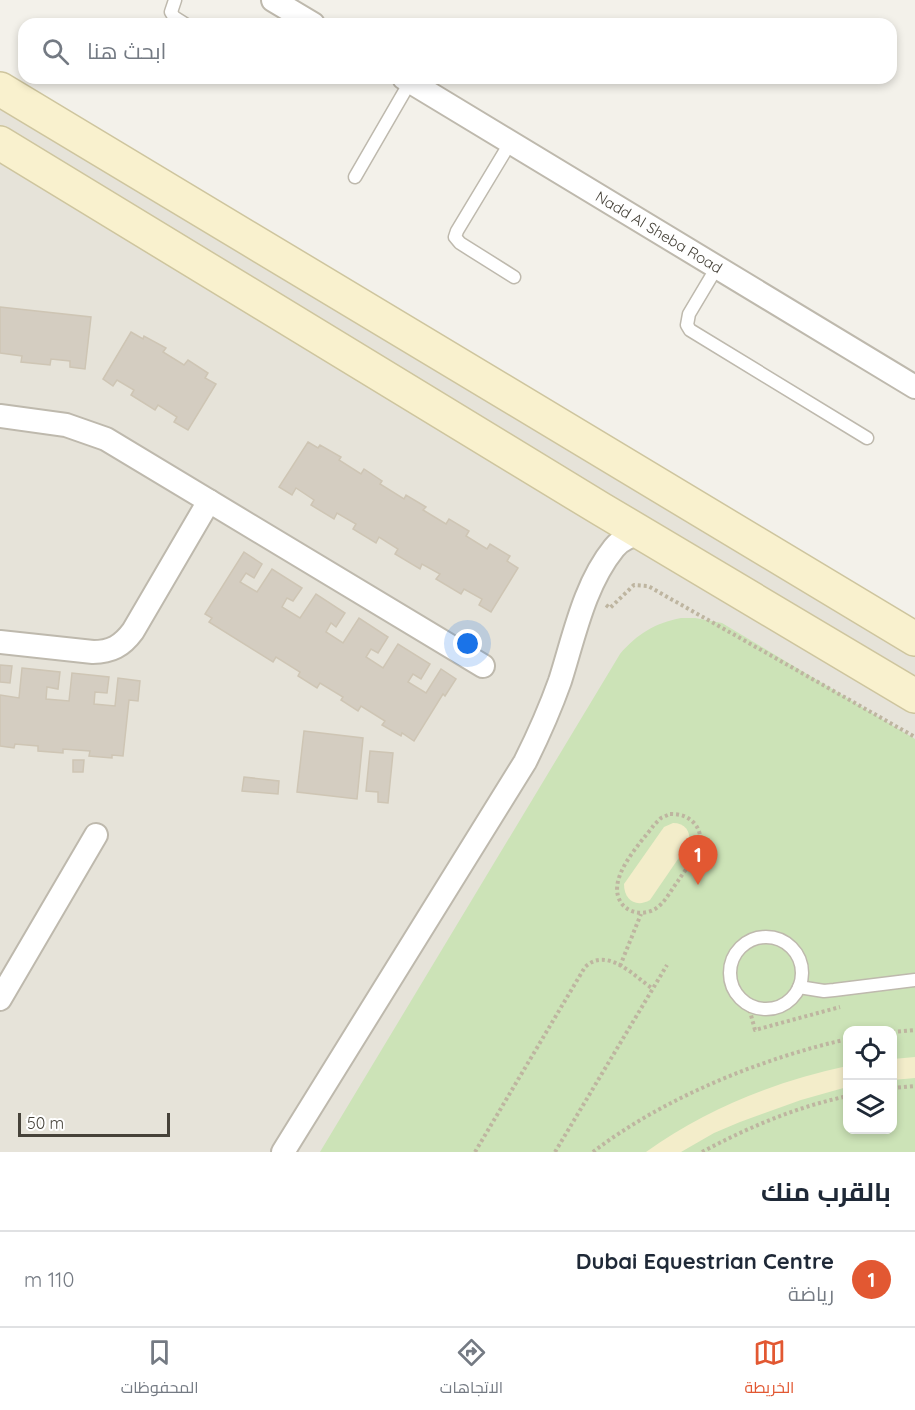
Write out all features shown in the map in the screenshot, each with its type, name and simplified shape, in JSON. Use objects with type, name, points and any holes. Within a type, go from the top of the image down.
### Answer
[{"type":"main road","points":[[0,89],[915,639]]},
{"type":"main road","points":[[0,143],[601,509],[915,696]]},
{"type":"street","points":[[273,0],[303,18]]},
{"type":"street","name":"Nadd Al Sheba Road","points":[[414,84],[915,387]]},
{"type":"street","points":[[0,416],[45,421],[86,431],[106,439],[483,666]]},
{"type":"street","points":[[0,642],[93,652],[105,652],[116,648],[134,632],[209,501]]},
{"type":"street","points":[[601,509],[606,526],[602,567]]},
{"type":"street","points":[[283,1152],[525,762],[554,697],[588,593],[602,567],[614,547],[625,538],[642,533]]},
{"type":"street","points":[[0,999],[96,835]]},
{"type":"lane","points":[[175,0],[171,12],[176,18]]},
{"type":"lane","points":[[355,177],[405,84]]},
{"type":"lane","points":[[510,143],[455,237],[460,243],[514,277]]},
{"type":"lane","points":[[717,267],[689,314],[687,325],[690,330],[867,438]]},
{"type":"lane","points":[[764,937],[774,938],[792,948],[802,967],[800,987],[795,996],[778,1007],[768,1009],[748,1004],[734,990],[730,980],[730,969],[737,951],[745,943],[764,937]]},
{"type":"lane","points":[[800,987],[824,991],[915,980]]},
{"type":"path","points":[[588,593],[610,608],[634,585],[648,586],[915,737]]},
{"type":"path","points":[[670,814],[680,814],[689,818],[696,825],[700,835],[700,844],[696,854],[663,903],[650,912],[641,913],[625,908],[620,902],[616,888],[619,874],[661,818],[670,814]]},
{"type":"path","points":[[620,966],[641,913]]},
{"type":"path","points":[[475,1152],[585,967],[590,963],[607,959],[653,989]]},
{"type":"path","points":[[555,1152],[667,965]]},
{"type":"path","points":[[748,1004],[755,1030],[841,1007]]},
{"type":"path","points":[[897,1032],[915,1030]]},
{"type":"path","points":[[593,1152],[649,1116],[698,1090],[786,1055],[843,1040]]},
{"type":"path","points":[[897,1088],[915,1086]]},
{"type":"path","points":[[702,1152],[765,1121],[798,1109],[843,1097]]},
{"type":"shaded area","points":[[0,104],[915,653],[915,1152],[0,1152]]},
{"type":"green space","points":[[681,618],[722,623],[915,739],[915,1152],[320,1152],[620,654],[633,641],[655,626]]},
{"type":"sand","points":[[673,823],[681,824],[686,828],[689,843],[650,900],[636,903],[626,894],[624,884],[664,827]]},
{"type":"sand","points":[[915,1057],[915,1078],[897,1080],[897,1059]]},
{"type":"sand","points":[[843,1067],[843,1088],[801,1100],[740,1122],[714,1133],[681,1152],[646,1152],[693,1123],[742,1098],[820,1072]]},
{"type":"building","points":[[0,307],[91,317],[85,369],[70,367],[70,361],[51,359],[50,365],[21,362],[22,356],[0,353]]},
{"type":"building","points":[[131,332],[166,348],[163,352],[184,365],[188,360],[208,373],[205,378],[216,384],[188,430],[174,422],[177,417],[158,405],[155,410],[131,395],[134,390],[117,380],[113,386],[103,379]]},
{"type":"building","points":[[308,442],[318,448],[320,445],[341,457],[339,460],[361,474],[364,469],[382,481],[380,484],[404,499],[406,495],[426,507],[423,510],[446,524],[449,519],[469,531],[466,536],[487,549],[490,544],[510,556],[507,561],[518,568],[491,612],[479,605],[482,599],[464,589],[461,594],[436,579],[440,574],[422,564],[420,569],[395,554],[398,549],[379,537],[376,543],[353,529],[356,524],[337,513],[334,519],[311,505],[314,500],[296,488],[292,495],[279,487]]},
{"type":"building","points":[[244,552],[262,564],[254,578],[246,573],[240,582],[257,592],[272,569],[302,588],[293,601],[287,598],[282,607],[300,618],[316,594],[345,613],[336,627],[331,623],[326,632],[343,643],[359,618],[388,637],[378,653],[371,649],[366,657],[383,668],[398,644],[430,664],[421,679],[413,674],[408,682],[426,693],[441,669],[456,679],[445,696],[443,694],[414,741],[382,725],[385,721],[361,706],[358,711],[341,700],[343,697],[320,683],[317,688],[298,676],[300,672],[276,657],[273,662],[209,622],[212,618],[205,614]]},
{"type":"building","points":[[0,665],[12,666],[10,683],[0,682]]},
{"type":"building","points":[[22,668],[60,672],[58,689],[47,687],[46,699],[69,701],[72,673],[109,677],[107,693],[95,692],[94,704],[115,706],[118,678],[140,681],[138,701],[129,700],[123,756],[112,755],[112,758],[89,756],[90,751],[63,749],[63,753],[38,751],[38,746],[15,744],[14,748],[0,746],[0,695],[19,698]]},
{"type":"building","points":[[304,731],[363,738],[357,799],[297,792]]},
{"type":"building","points":[[370,751],[393,753],[388,803],[378,802],[378,792],[366,791]]},
{"type":"building","points":[[73,760],[84,760],[83,772],[73,772]]},
{"type":"building","points":[[244,777],[279,781],[278,794],[242,791]]},
{"type":"place","name":"Dubai Equestrian Centre","points":[[698,885]]}]
